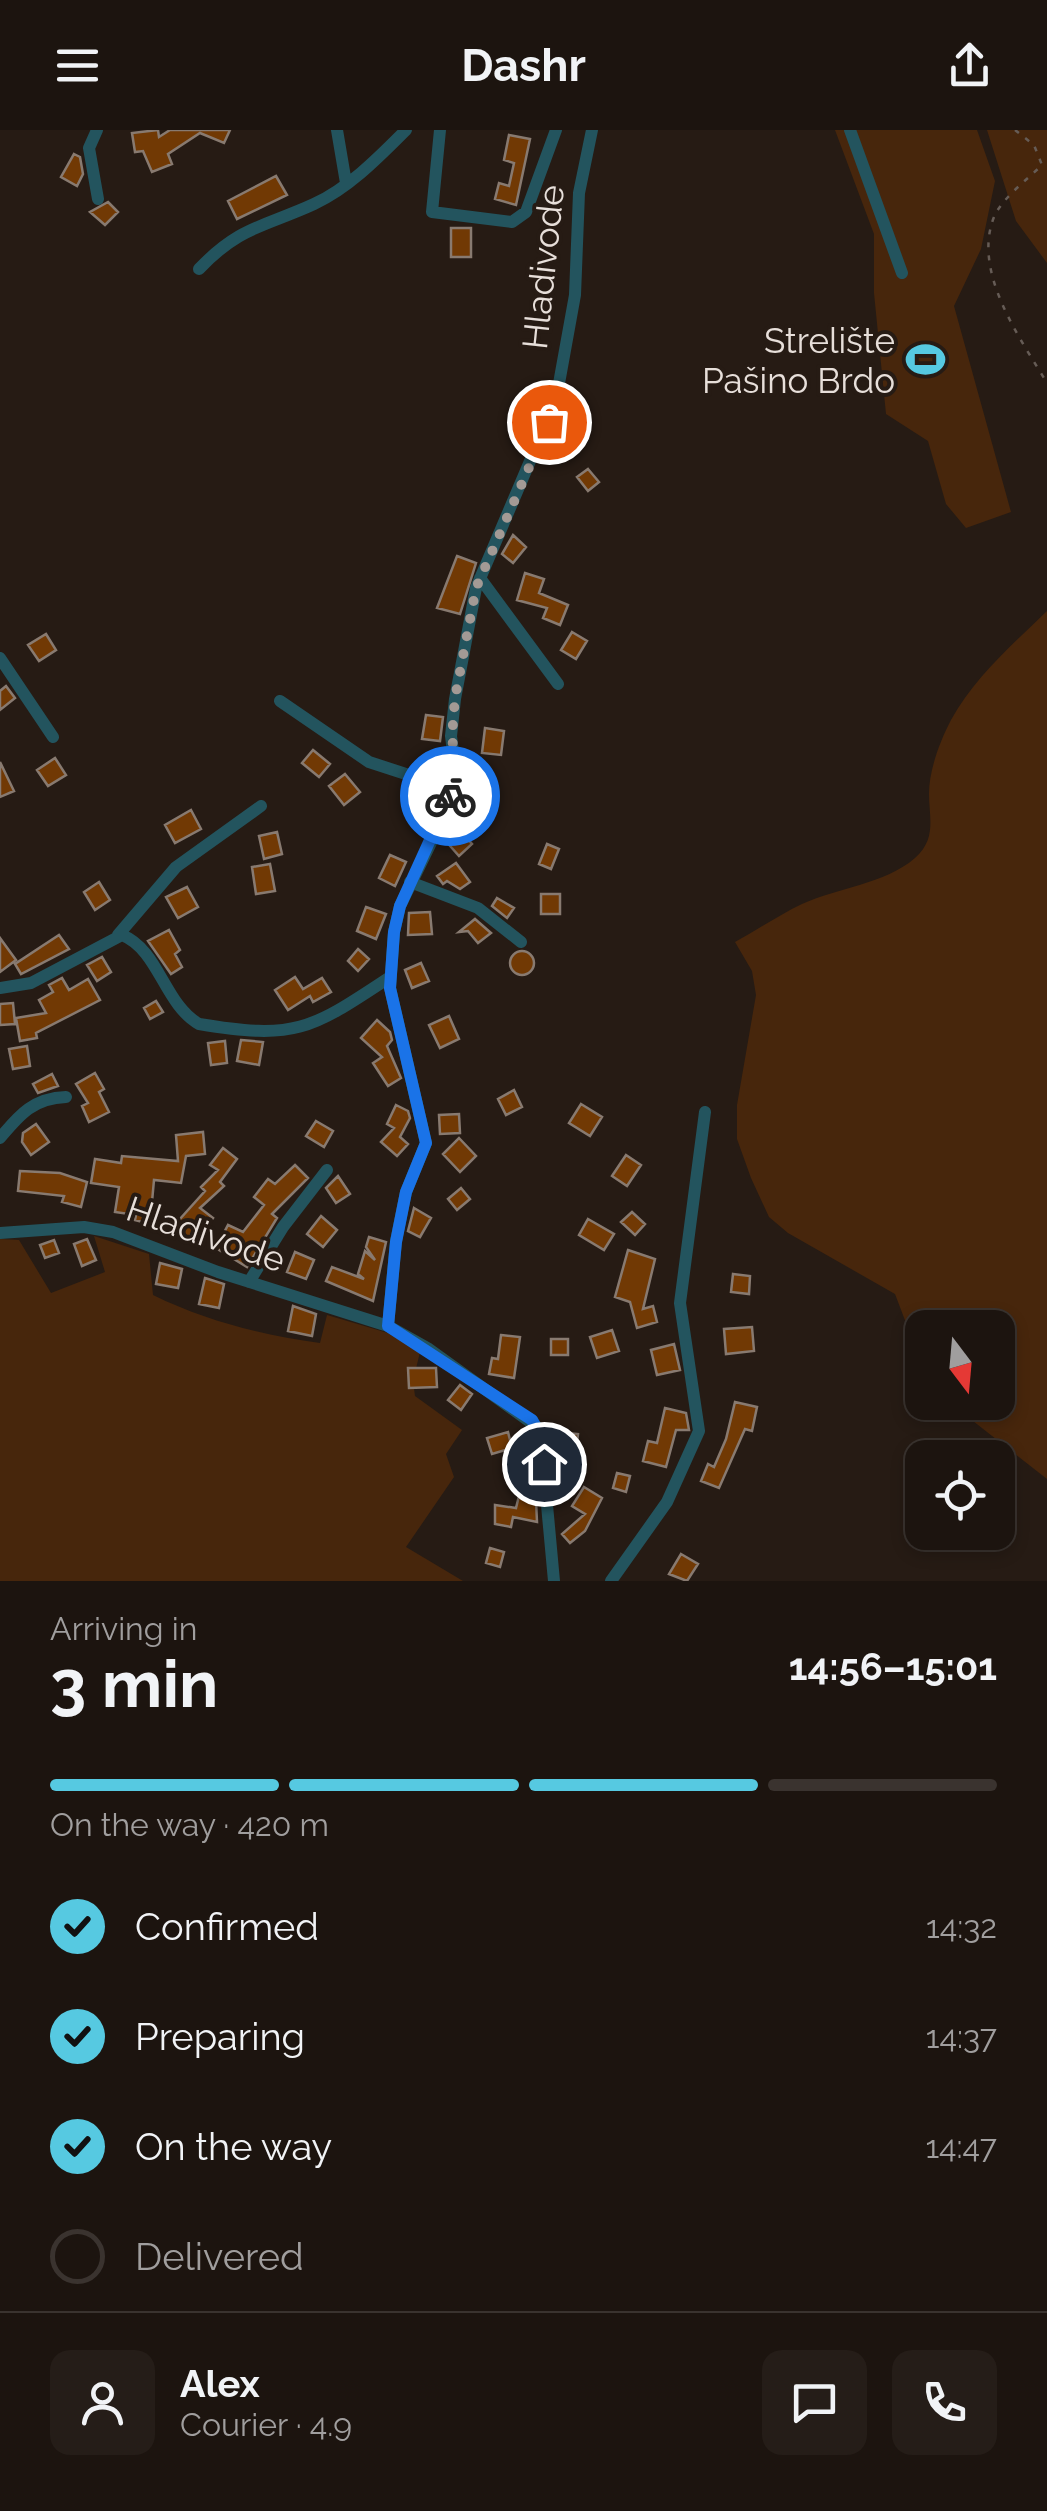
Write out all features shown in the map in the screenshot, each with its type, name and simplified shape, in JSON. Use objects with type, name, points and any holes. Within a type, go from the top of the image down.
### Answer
[{"type":"street","points":[[97,130],[89,148],[98,199]]},
{"type":"street","points":[[337,130],[346,183]]},
{"type":"street","points":[[199,269],[220,246],[256,224],[316,204],[406,130]]},
{"type":"street","points":[[440,130],[432,212],[512,222],[526,212],[556,130]]},
{"type":"street","name":"Hladivode","points":[[388,1326],[396,1242],[406,1192],[426,1143],[390,977],[394,932],[410,882],[452,789],[455,698],[480,578],[556,400],[574,296],[579,193],[592,130]]},
{"type":"street","points":[[850,130],[902,273]]},
{"type":"street","points":[[480,578],[558,684]]},
{"type":"street","points":[[0,658],[53,737]]},
{"type":"street","points":[[280,701],[369,762],[452,789]]},
{"type":"street","points":[[0,988],[31,983],[118,935],[176,868],[262,806]]},
{"type":"street","points":[[410,882],[478,908],[521,942]]},
{"type":"street","points":[[118,935],[133,940],[188,1017],[247,1032],[277,1034],[318,1023],[390,977]]},
{"type":"street","points":[[0,1138],[20,1113],[42,1098],[66,1097]]},
{"type":"street","points":[[612,1581],[667,1502],[699,1431],[680,1303],[704,1112]]},
{"type":"street","points":[[249,1282],[282,1227],[327,1170]]},
{"type":"street","name":"Hladivode","points":[[0,1233],[84,1228],[113,1232],[249,1282],[388,1326],[429,1349],[540,1429],[554,1581]]},
{"type":"path","points":[[1015,130],[1034,145],[1042,165],[994,215],[988,260],[997,290],[1047,384]]},
{"type":"shaded area","name":"Strelište Pašino Brdo","points":[[835,130],[977,130],[995,181],[981,249],[954,306],[1011,512],[966,528],[946,504],[928,441],[886,414],[874,293],[874,234]]},
{"type":"shaded area","points":[[987,130],[1047,130],[1047,263],[1016,221]]},
{"type":"shaded area","points":[[1047,611],[1047,1479],[1015,1454],[1015,1440],[997,1440],[972,1420],[1015,1420],[1015,1310],[905,1310],[905,1320],[895,1294],[788,1233],[769,1217],[737,1139],[737,1105],[756,995],[752,971],[735,942],[802,904],[890,874],[922,851],[930,828],[931,775],[939,746],[961,704]]},
{"type":"shaded area","points":[[94,1236],[149,1254],[153,1295],[214,1320],[320,1343],[327,1315],[388,1333],[420,1352],[413,1381],[415,1396],[462,1430],[446,1454],[454,1477],[406,1547],[463,1581],[0,1581],[0,1239],[19,1240],[51,1293],[105,1272]]},
{"type":"building","points":[[158,130],[159,137],[170,130],[230,130],[224,143],[200,133],[168,154],[172,164],[152,172],[143,151],[135,152],[132,133]]},
{"type":"building","points":[[509,135],[530,139],[516,205],[495,199],[499,183],[509,186],[514,163],[504,160]]},
{"type":"building","points":[[74,154],[80,157],[83,174],[77,186],[61,177]]},
{"type":"building","points":[[276,176],[287,195],[237,219],[228,201]]},
{"type":"building","points":[[108,202],[118,212],[105,225],[90,212]]},
{"type":"building","points":[[451,228],[471,228],[471,257],[451,257]]},
{"type":"building","points":[[588,469],[599,482],[588,491],[577,477]]},
{"type":"building","points":[[513,535],[526,547],[513,563],[502,554]]},
{"type":"building","points":[[457,556],[476,563],[460,614],[437,608]]},
{"type":"building","points":[[525,573],[544,579],[539,593],[568,605],[560,625],[543,618],[547,608],[517,600]]},
{"type":"building","points":[[572,632],[587,641],[576,659],[561,650]]},
{"type":"building","points":[[46,634],[56,650],[39,661],[28,645]]},
{"type":"building","points":[[6,686],[15,698],[0,710],[0,691]]},
{"type":"building","points":[[426,715],[443,717],[440,741],[422,739]]},
{"type":"building","points":[[485,728],[504,731],[501,755],[482,753]]},
{"type":"building","points":[[313,750],[330,764],[319,777],[302,763]]},
{"type":"building","points":[[55,758],[66,775],[48,786],[37,770]]},
{"type":"building","points":[[0,762],[14,791],[0,797]]},
{"type":"building","points":[[345,774],[360,792],[344,805],[329,786]]},
{"type":"building","points":[[467,802],[483,814],[466,837],[472,844],[459,856],[444,839],[458,823],[454,820]]},
{"type":"building","points":[[191,810],[201,829],[175,843],[165,825]]},
{"type":"building","points":[[277,832],[282,854],[264,859],[259,836]]},
{"type":"building","points":[[547,844],[559,849],[551,869],[539,864]]},
{"type":"building","points":[[390,855],[406,862],[395,886],[379,878]]},
{"type":"building","points":[[456,863],[470,882],[460,889],[447,881],[443,884],[437,876]]},
{"type":"building","points":[[270,864],[275,891],[256,894],[252,867]]},
{"type":"building","points":[[99,882],[110,900],[95,910],[84,892]]},
{"type":"building","points":[[187,887],[198,907],[178,918],[166,897]]},
{"type":"building","points":[[541,894],[560,894],[560,914],[541,914]]},
{"type":"building","points":[[497,898],[514,908],[507,918],[492,906]]},
{"type":"building","points":[[366,907],[386,914],[376,939],[357,931]]},
{"type":"building","points":[[430,912],[432,934],[408,935],[409,913]]},
{"type":"building","points":[[475,919],[491,933],[478,943],[468,931],[459,932]]},
{"type":"building","points":[[169,930],[180,950],[175,954],[182,967],[171,974],[148,941]]},
{"type":"building","points":[[59,935],[69,949],[21,974],[15,964]]},
{"type":"building","points":[[0,938],[16,960],[0,972]]},
{"type":"building","points":[[358,949],[369,959],[358,971],[348,961]]},
{"type":"building","points":[[522,951],[531,954],[531,972],[522,975],[513,972],[510,963],[513,954]]},
{"type":"building","points":[[102,957],[111,972],[97,981],[87,965]]},
{"type":"building","points":[[421,963],[429,981],[412,988],[405,970]]},
{"type":"building","points":[[295,977],[303,989],[322,978],[331,992],[313,1002],[310,996],[288,1010],[275,990]]},
{"type":"building","points":[[62,978],[69,990],[88,979],[100,1000],[36,1033],[37,1038],[20,1041],[16,1018],[46,1013],[39,1000],[53,992],[49,985]]},
{"type":"building","points":[[156,1001],[163,1012],[150,1019],[144,1008]]},
{"type":"building","points":[[13,1003],[15,1024],[0,1025],[0,1004]]},
{"type":"building","points":[[449,1016],[459,1039],[440,1048],[429,1025]]},
{"type":"building","points":[[377,1020],[390,1032],[392,1040],[387,1046],[401,1078],[388,1086],[373,1063],[382,1057],[361,1038]]},
{"type":"building","points":[[241,1040],[263,1042],[259,1065],[237,1061]]},
{"type":"building","points":[[225,1041],[227,1063],[211,1065],[208,1043]]},
{"type":"building","points":[[27,1046],[30,1066],[13,1069],[9,1049]]},
{"type":"building","points":[[95,1073],[104,1089],[99,1092],[109,1112],[89,1122],[82,1106],[88,1103],[76,1084]]},
{"type":"building","points":[[52,1074],[58,1086],[38,1093],[33,1084]]},
{"type":"building","points":[[514,1090],[522,1107],[506,1115],[498,1099]]},
{"type":"building","points":[[581,1104],[602,1117],[590,1136],[569,1123]]},
{"type":"building","points":[[396,1105],[408,1111],[410,1118],[400,1137],[408,1144],[397,1156],[381,1142],[394,1128],[387,1124]]},
{"type":"building","points":[[459,1114],[460,1133],[440,1134],[439,1115]]},
{"type":"building","points":[[316,1121],[333,1131],[324,1147],[306,1136]]},
{"type":"building","points":[[36,1124],[49,1142],[31,1155],[22,1142],[23,1133]]},
{"type":"building","points":[[203,1132],[205,1154],[186,1156],[181,1183],[154,1180],[150,1224],[135,1220],[136,1215],[115,1212],[119,1187],[91,1183],[95,1159],[121,1163],[122,1156],[178,1161],[176,1135]]},
{"type":"building","points":[[459,1138],[476,1156],[460,1172],[443,1154]]},
{"type":"building","points":[[223,1148],[237,1159],[220,1182],[224,1186],[200,1208],[213,1218],[207,1226],[201,1222],[187,1240],[171,1229],[205,1191],[201,1187],[218,1170],[210,1165]]},
{"type":"building","points":[[626,1155],[641,1165],[627,1186],[612,1176]]},
{"type":"building","points":[[295,1165],[308,1178],[272,1214],[277,1218],[247,1267],[216,1248],[228,1225],[243,1232],[264,1205],[254,1197],[268,1179],[275,1184]]},
{"type":"building","points":[[20,1171],[60,1173],[87,1182],[81,1207],[62,1202],[64,1196],[18,1191]]},
{"type":"building","points":[[338,1176],[350,1194],[336,1203],[326,1188]]},
{"type":"building","points":[[461,1188],[470,1199],[457,1210],[448,1199]]},
{"type":"building","points":[[414,1208],[431,1218],[420,1237],[408,1231]]},
{"type":"building","points":[[632,1212],[645,1224],[635,1235],[621,1222]]},
{"type":"building","points":[[321,1216],[337,1230],[323,1247],[307,1234]]},
{"type":"building","points":[[588,1219],[614,1234],[604,1250],[579,1235]]},
{"type":"building","points":[[369,1237],[386,1242],[373,1301],[326,1281],[332,1267],[364,1279],[358,1274],[365,1251],[375,1260],[366,1247]]},
{"type":"building","points":[[87,1239],[96,1260],[82,1266],[74,1244]]},
{"type":"building","points":[[54,1240],[59,1253],[45,1258],[40,1245]]},
{"type":"building","points":[[628,1250],[655,1259],[643,1309],[653,1306],[657,1322],[637,1328],[630,1302],[615,1297]]},
{"type":"building","points":[[295,1252],[314,1260],[306,1279],[287,1272]]},
{"type":"building","points":[[160,1263],[182,1269],[178,1288],[156,1284]]},
{"type":"building","points":[[733,1274],[750,1276],[749,1294],[731,1292]]},
{"type":"building","points":[[205,1278],[224,1284],[219,1308],[199,1304]]},
{"type":"building","points":[[293,1306],[316,1314],[312,1336],[288,1331]]},
{"type":"building","points":[[752,1327],[754,1351],[726,1354],[724,1329]]},
{"type":"building","points":[[612,1330],[619,1351],[597,1358],[590,1337]]},
{"type":"building","points":[[501,1335],[520,1337],[514,1378],[489,1374],[492,1358],[498,1359]]},
{"type":"building","points":[[551,1339],[568,1339],[568,1355],[551,1355]]},
{"type":"building","points":[[674,1344],[680,1370],[657,1375],[651,1350]]},
{"type":"building","points":[[408,1368],[436,1368],[437,1387],[409,1388]]},
{"type":"building","points":[[460,1385],[472,1394],[461,1410],[448,1400]]},
{"type":"building","points":[[735,1402],[757,1407],[752,1431],[745,1429],[719,1488],[701,1481],[708,1464],[714,1467]]},
{"type":"building","points":[[665,1408],[686,1413],[689,1430],[676,1430],[666,1467],[643,1461],[648,1441],[657,1443]]},
{"type":"building","points":[[508,1432],[512,1448],[492,1454],[487,1438]]},
{"type":"building","points":[[558,1432],[578,1434],[576,1453],[555,1451]]},
{"type":"building","points":[[617,1473],[630,1476],[626,1492],[613,1488]]},
{"type":"building","points":[[584,1487],[602,1498],[585,1531],[570,1543],[562,1534],[585,1514],[572,1506]]},
{"type":"building","points":[[519,1496],[536,1500],[537,1522],[513,1517],[511,1527],[495,1524],[495,1505],[516,1508]]},
{"type":"building","points":[[490,1548],[504,1552],[500,1567],[486,1563]]},
{"type":"building","points":[[681,1554],[698,1564],[687,1581],[669,1574]]},
{"type":"way so far","points":[[450,796],[456,776],[452,736],[455,698],[476,588],[549,422]]},
{"type":"place","name":"Strelište Pašino Brdo","points":[[925,360]]},
{"type":"route","points":[[450,796],[400,906],[394,932],[390,988],[426,1143],[424,1156],[406,1192],[396,1242],[388,1326],[429,1349],[532,1420],[540,1429],[544,1464]]}]
